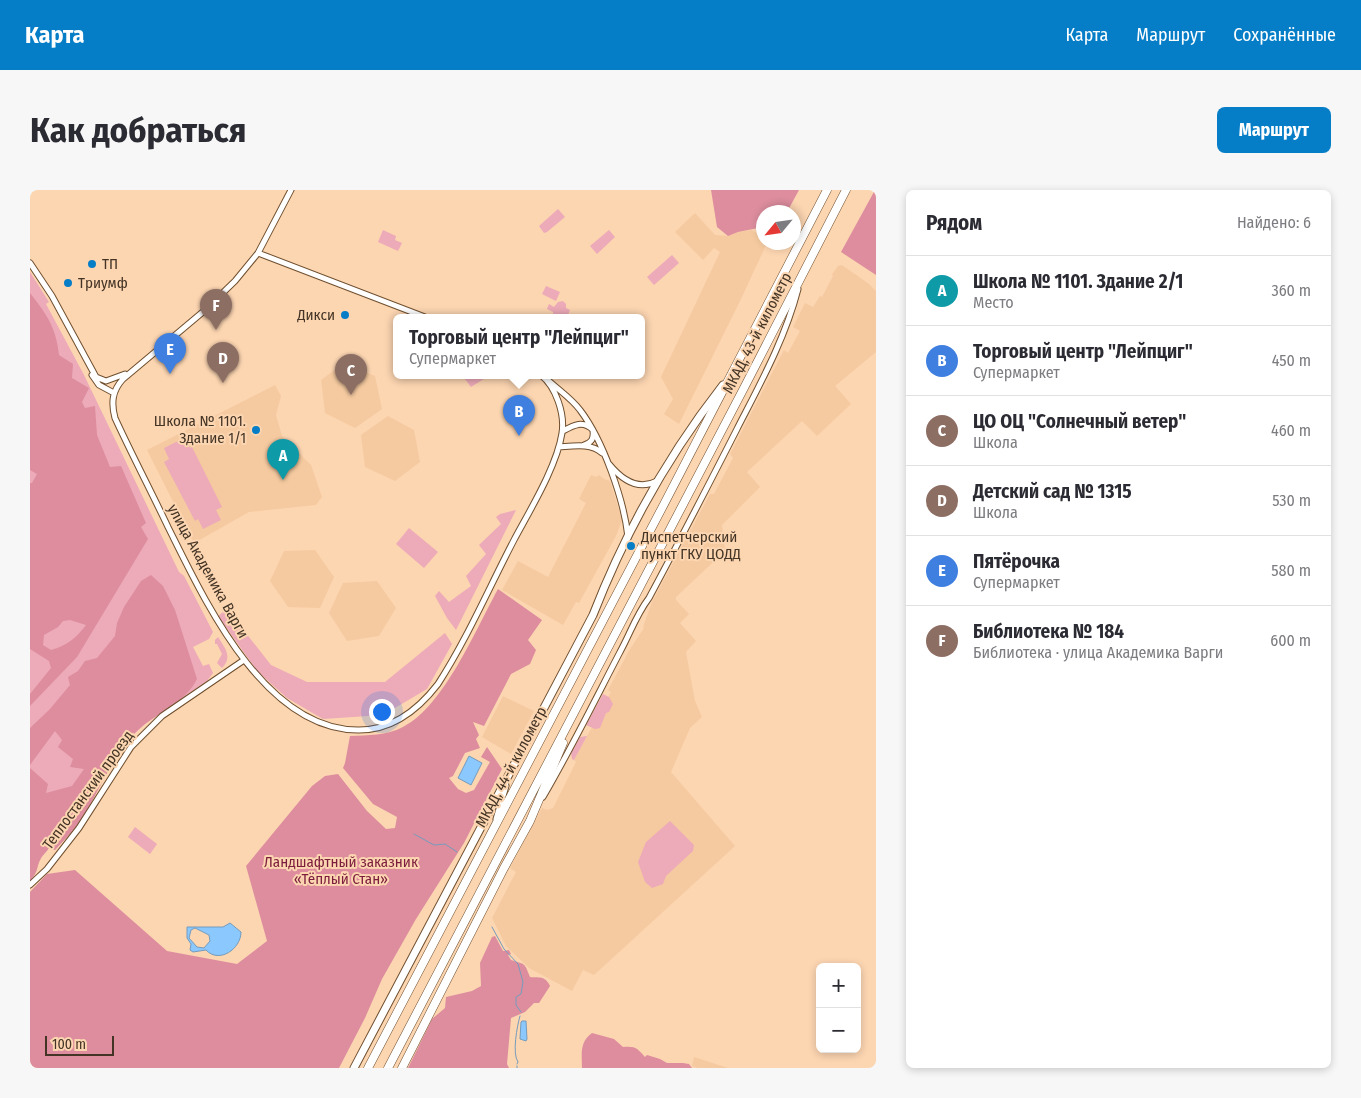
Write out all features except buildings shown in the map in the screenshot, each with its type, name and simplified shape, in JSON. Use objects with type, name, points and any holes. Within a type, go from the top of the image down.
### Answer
[{"type":"highway","name":"МКАД, 43-й километр","points":[[677,478],[827,190]]},
{"type":"highway","name":"МКАД, 43-й километр","points":[[692,487],[846,190]]},
{"type":"highway","name":"МКАД, 44-й километр","points":[[368,1068],[677,478]]},
{"type":"highway","name":"МКАД, 44-й километр","points":[[388,1068],[692,487]]},
{"type":"highway","points":[[402,1068],[530,821],[557,761],[575,711]]},
{"type":"main road","points":[[354,1068],[593,615],[603,588],[658,481],[694,422],[729,378]]},
{"type":"street","points":[[30,263],[57,304],[95,381],[114,393],[119,383],[130,372],[214,302],[231,285],[258,253],[291,190]]},
{"type":"street","points":[[258,253],[416,314]]},
{"type":"street","points":[[530,821],[563,763],[639,612],[649,598],[705,492],[772,360],[794,303],[800,277]]},
{"type":"street","points":[[87,363],[96,377],[103,381],[111,380],[130,372]]},
{"type":"street","name":"улица Академика Варги","points":[[114,393],[112,408],[116,421],[201,592],[219,624],[244,660],[289,704],[303,714],[324,724],[344,729],[364,730],[381,728],[405,717],[430,695],[445,673],[535,500],[559,447],[563,431],[561,410],[552,389],[544,379]]},
{"type":"street","points":[[546,379],[571,399],[593,430],[622,506],[628,538]]},
{"type":"street","points":[[563,431],[580,424],[589,426],[593,430],[594,438],[591,442],[577,446]]},
{"type":"street","points":[[559,447],[577,446],[594,448],[604,455],[618,474],[630,483],[645,486],[658,481]]},
{"type":"street","name":"Теплостанский проезд","points":[[30,885],[47,869],[79,828],[131,746],[162,716],[244,660]]},
{"type":"street","points":[[491,834],[509,774]]},
{"type":"shaded area","points":[[558,209],[565,217],[544,233],[539,226]]},
{"type":"shaded area","points":[[695,213],[715,235],[728,236],[751,230],[756,232],[756,250],[764,250],[679,424],[664,414],[673,399],[661,377],[720,252],[714,248],[703,260],[675,232]]},
{"type":"shaded area","points":[[383,230],[396,236],[395,240],[402,243],[398,251],[378,242]]},
{"type":"shaded area","points":[[609,230],[615,237],[597,254],[590,246]]},
{"type":"shaded area","points":[[672,255],[679,263],[654,285],[647,277]]},
{"type":"shaded area","points":[[842,265],[876,291],[876,352],[835,386],[851,404],[817,436],[802,421],[747,472],[760,487],[722,525],[725,551],[676,597],[676,600],[689,614],[680,623],[696,641],[686,652],[695,701],[702,717],[690,728],[671,772],[735,846],[594,975],[583,970],[572,991],[529,968],[506,946],[492,918],[516,872],[510,868],[542,808],[547,810],[553,808],[576,762],[574,760],[611,692],[608,690],[630,649],[644,628],[652,602],[710,494],[714,494],[733,458],[730,454],[784,350],[788,353],[800,331],[793,327],[805,303],[813,307],[820,296],[822,297],[833,273],[838,266]]},
{"type":"shaded area","points":[[30,272],[49,302],[46,304],[84,375],[179,572],[184,576],[213,632],[209,639],[193,647],[203,666],[209,664],[213,673],[207,681],[145,724],[128,740],[116,756],[81,820],[55,850],[49,848],[41,858],[30,881]]},
{"type":"shaded area","points":[[546,286],[560,292],[556,301],[542,294]]},
{"type":"shaded area","points":[[563,301],[566,304],[566,308],[570,310],[568,314],[553,314],[547,309],[549,304],[554,307],[558,302]]},
{"type":"shaded area","points":[[341,365],[375,376],[382,409],[355,428],[325,413],[321,380]]},
{"type":"shaded area","points":[[465,379],[484,379],[471,387]]},
{"type":"shaded area","points":[[275,385],[281,396],[276,415],[282,436],[311,465],[322,497],[316,505],[249,512],[194,543],[147,450]]},
{"type":"shaded area","points":[[388,416],[414,430],[420,462],[395,481],[365,467],[361,435]]},
{"type":"shaded area","points":[[184,438],[190,448],[192,447],[222,507],[216,510],[221,520],[203,529],[198,519],[195,521],[164,462],[169,459],[164,448]]},
{"type":"shaded area","points":[[591,475],[596,477],[599,475],[610,481],[622,520],[616,536],[579,603],[576,602],[563,625],[502,590],[518,561],[548,577],[586,503],[579,499]]},
{"type":"shaded area","points":[[516,510],[456,630],[435,596],[439,591],[449,602],[471,586],[466,576],[486,554],[479,545],[501,524],[496,517],[500,514]]},
{"type":"shaded area","points":[[409,528],[438,552],[424,568],[396,544]]},
{"type":"shaded area","points":[[315,550],[334,577],[320,608],[288,607],[270,581],[284,551]]},
{"type":"shaded area","points":[[377,581],[396,608],[379,636],[347,641],[329,613],[343,583]]},
{"type":"shaded area","points":[[227,609],[271,665],[307,682],[385,682],[445,633],[452,644],[427,689],[383,715],[323,719],[287,698],[257,671],[218,616]]},
{"type":"shaded area","points":[[218,637],[227,652],[227,660],[222,668],[217,663],[222,654],[217,644],[215,644],[215,640]]},
{"type":"shaded area","points":[[603,694],[609,697],[613,704],[609,712],[606,713],[600,728],[595,729],[586,725]]},
{"type":"shaded area","points":[[503,696],[534,711],[511,754],[482,737]]},
{"type":"shaded area","points":[[587,736],[574,760],[572,759],[571,753],[580,737]]},
{"type":"shaded area","points":[[670,821],[694,845],[693,851],[666,876],[663,884],[652,888],[645,882],[638,862],[646,842]]},
{"type":"shaded area","points":[[135,827],[157,844],[150,854],[128,837]]},
{"type":"shaded area","points":[[694,1057],[728,1068],[697,1068],[692,1066]]},
{"type":"green space","points":[[711,190],[799,190],[791,205],[756,205],[756,228],[728,236],[717,227]]},
{"type":"green space","points":[[876,190],[876,275],[841,252]]},
{"type":"green space","points":[[30,293],[50,322],[56,337],[59,355],[73,364],[72,378],[89,388],[82,402],[85,408],[95,406],[97,435],[110,467],[121,466],[146,523],[141,527],[148,539],[77,657],[30,706],[30,694],[51,668],[49,661],[30,649],[30,483],[32,483],[37,474],[30,470]],"holes":[[[70,620],[86,625],[75,637],[62,646],[51,650],[43,645],[44,635],[58,627],[63,621]]]},
{"type":"green space","points":[[151,575],[163,586],[175,610],[197,679],[181,699],[145,724],[125,744],[73,831],[55,850],[49,848],[41,858],[30,881],[30,768],[48,784],[46,793],[72,786],[84,769],[70,767],[73,759],[58,747],[62,740],[55,731],[30,765],[30,728],[50,709],[70,685],[68,677],[78,671],[85,661],[97,658],[115,636],[117,623],[124,607],[141,581]]},
{"type":"green space","name":"Ландшафтный заказник «Тёплый Стан»","points":[[498,589],[542,620],[528,640],[536,650],[530,664],[511,674],[484,726],[473,722],[479,735],[476,739],[480,748],[465,753],[453,776],[449,778],[458,789],[466,793],[474,790],[490,762],[481,757],[487,747],[502,769],[464,843],[416,919],[382,979],[365,1018],[339,1068],[30,1068],[30,892],[47,874],[75,870],[167,951],[237,964],[267,941],[246,866],[312,786],[325,776],[338,774],[367,811],[386,829],[395,828],[397,817],[373,804],[343,768],[350,736],[390,732],[403,727],[418,717],[432,702],[458,665]]},
{"type":"green space","points":[[495,936],[503,951],[509,950],[511,954],[508,955],[511,960],[523,964],[530,977],[544,979],[550,986],[539,1003],[534,1003],[525,1012],[511,1018],[507,1064],[509,1068],[408,1068],[432,1019],[445,1008],[446,997],[472,991],[481,986],[480,963],[492,937]]},
{"type":"green space","points":[[592,1033],[614,1039],[623,1047],[636,1048],[645,1057],[647,1055],[667,1063],[689,1064],[692,1068],[582,1068],[583,1045]]},
{"type":"water","points":[[469,756],[482,763],[471,785],[458,778]]},
{"type":"water","points":[[230,923],[241,932],[237,944],[228,953],[217,955],[211,954],[206,950],[193,952],[190,950],[191,944],[187,938],[187,927],[223,927]],"holes":[[[195,928],[209,935],[210,941],[204,948],[197,947],[189,938],[191,930]]]},
{"type":"water","points":[[522,1021],[526,1021],[526,1041],[520,1039]]},
{"type":"waterway","points":[[414,834],[434,845],[445,844],[457,852]]},
{"type":"waterway","points":[[492,927],[504,949],[518,964],[523,982],[521,994],[516,997],[516,1005],[521,1012]]},
{"type":"waterway","points":[[517,1064],[515,1053],[520,1016]]},
{"type":"place","name":"ТП","points":[[92,264]]},
{"type":"place","name":"Триумф","points":[[68,283]]},
{"type":"place","name":"Дикси","points":[[345,315]]},
{"type":"place","name":"Библиотека № 184","points":[[216,330]]},
{"type":"place","name":"Пятёрочка","points":[[170,374]]},
{"type":"place","name":"Детский сад № 1315","points":[[223,383]]},
{"type":"place","name":"ЦО ОЦ \"Солнечный ветер\"","points":[[351,395]]},
{"type":"place","name":"Школа № 1101. Здание 1/1","points":[[256,430]]},
{"type":"place","name":"Торговый центр \"Лейпциг\"","points":[[519,436]]},
{"type":"place","name":"Школа № 1101. Здание 2/1","points":[[283,480]]},
{"type":"place","name":"Диспетчерский пункт ГКУ ЦОДД","points":[[631,546]]}]
